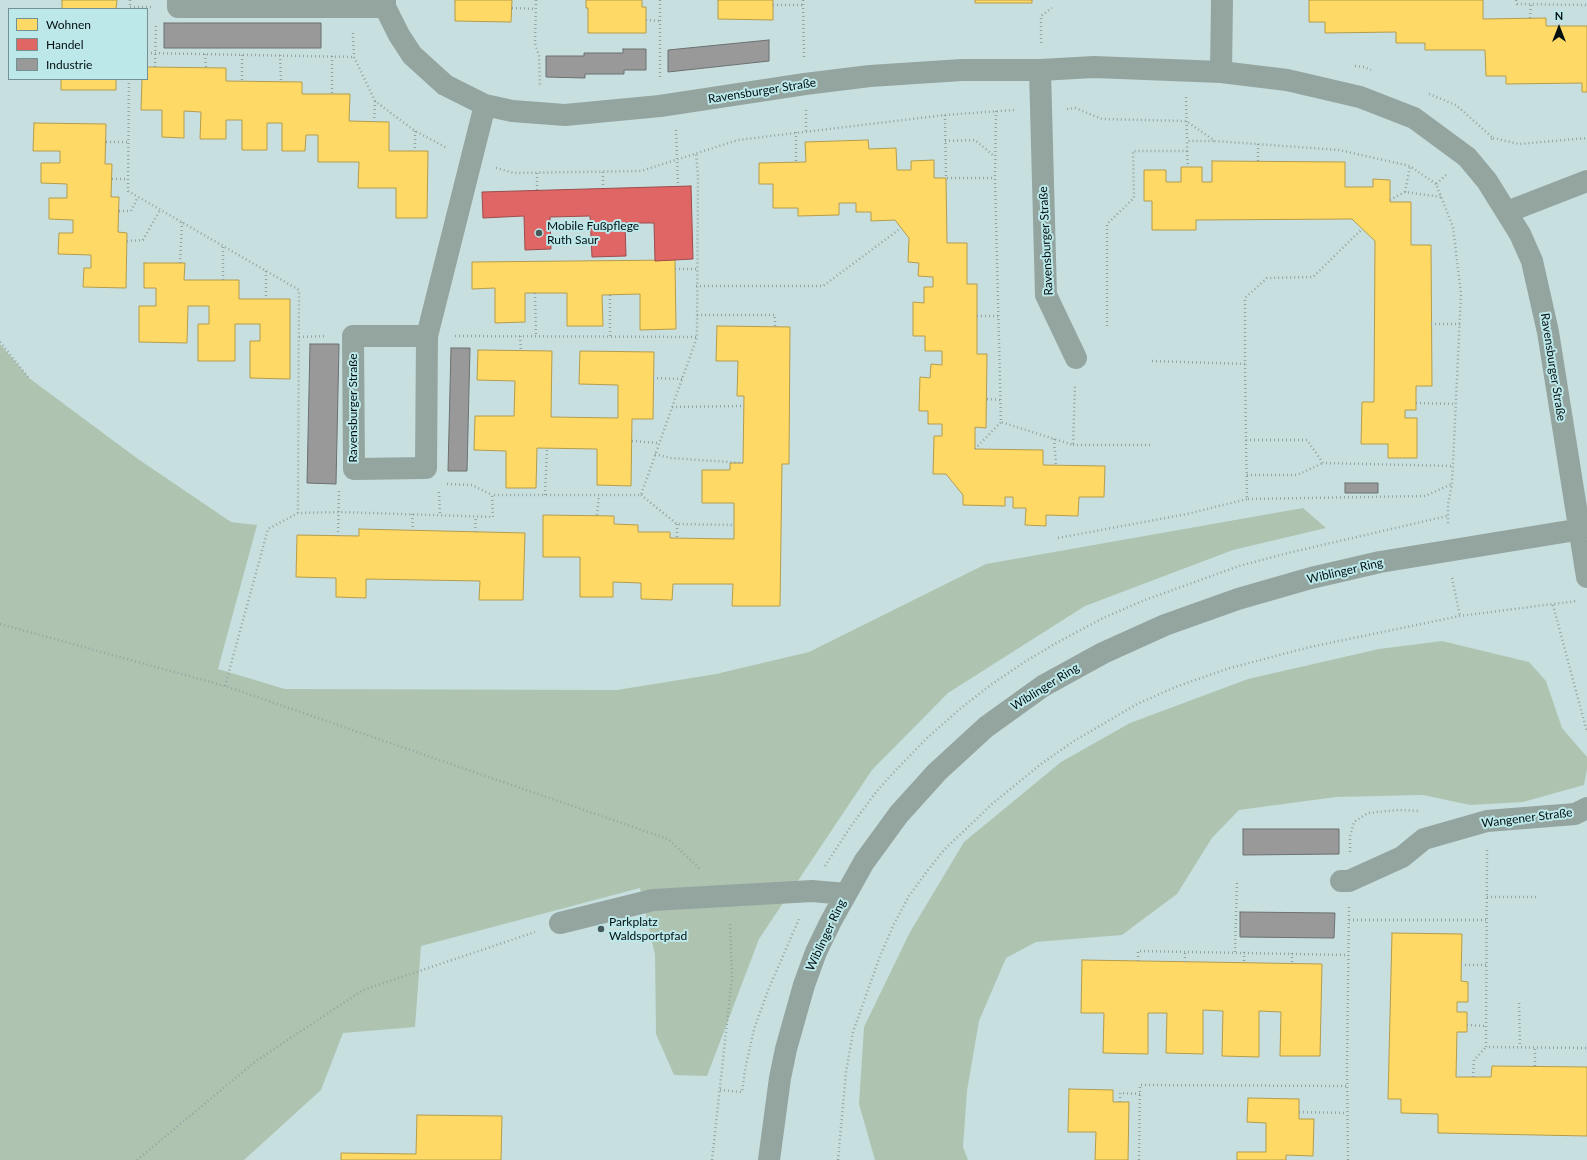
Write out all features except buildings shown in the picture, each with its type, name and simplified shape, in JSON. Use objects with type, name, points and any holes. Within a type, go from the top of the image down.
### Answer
[{"type":"street","name":"Ravensburger Straße","points":[[178,0],[178,7],[385,4],[399,35],[412,55],[445,85],[485,105],[512,111],[540,114],[565,115],[668,105],[805,84],[870,76],[962,70],[1040,70],[1094,67],[1221,72],[1287,80],[1360,97],[1414,118],[1467,157],[1487,181],[1520,234],[1532,261],[1541,296],[1583,528]]},
{"type":"street","points":[[1221,72],[1222,0]]},
{"type":"street","name":"Ravensburger Straße","points":[[1040,70],[1046,295],[1076,358]]},
{"type":"street","name":"Ravensburger Straße","points":[[427,336],[353,336],[354,469],[426,468],[427,336],[485,105]]},
{"type":"street","points":[[1507,212],[1587,181]]},
{"type":"street","points":[[1583,528],[1587,577]]},
{"type":"street","name":"Wiblinger Ring","points":[[769,1160],[780,1078],[794,1018],[816,952],[864,862],[881,837],[915,795],[937,772],[986,727],[1043,686],[1103,653],[1165,625],[1238,599],[1346,570],[1449,550],[1583,528]]},
{"type":"street","name":"Wangener Straße","points":[[1345,881],[1402,857],[1424,839],[1487,821],[1575,814],[1587,808]]},
{"type":"street","points":[[560,923],[652,900],[812,891],[846,894]]},
{"type":"path","points":[[536,0],[535,43],[539,56],[540,114]]},
{"type":"path","points":[[660,0],[660,21],[668,105],[678,186]]},
{"type":"path","points":[[1516,0],[1517,4],[1587,4]]},
{"type":"path","points":[[1530,18],[1531,4]]},
{"type":"path","points":[[773,5],[803,5]]},
{"type":"path","points":[[512,8],[536,9]]},
{"type":"path","points":[[1041,48],[1041,16],[1052,8]]},
{"type":"path","points":[[646,20],[660,21]]},
{"type":"path","points":[[155,67],[156,22]]},
{"type":"path","points":[[148,53],[354,57]]},
{"type":"path","points":[[205,54],[206,68]]},
{"type":"path","points":[[242,55],[242,81]]},
{"type":"path","points":[[280,55],[280,81]]},
{"type":"path","points":[[332,56],[332,94]]},
{"type":"path","points":[[129,80],[128,192],[266,270],[298,290],[298,513]]},
{"type":"path","points":[[374,122],[375,101]]},
{"type":"path","points":[[975,449],[1002,422],[995,178],[996,111]]},
{"type":"path","points":[[945,115],[946,178],[995,178]]},
{"type":"path","points":[[1186,121],[1188,167]]},
{"type":"path","points":[[415,131],[415,151]]},
{"type":"path","points":[[796,132],[796,162]]},
{"type":"path","points":[[1493,138],[1519,144],[1587,138]]},
{"type":"path","points":[[945,141],[976,140],[995,156]]},
{"type":"path","points":[[1187,141],[1215,141]]},
{"type":"path","points":[[106,142],[128,142]]},
{"type":"path","points":[[1258,144],[1258,161]]},
{"type":"path","points":[[1107,326],[1107,224],[1134,198],[1133,151],[1187,151]]},
{"type":"path","points":[[640,495],[697,337],[696,286],[698,176],[696,152]]},
{"type":"path","points":[[1460,616],[1450,571],[1447,516],[1452,484],[1461,294],[1453,227],[1436,184],[1467,157]]},
{"type":"path","points":[[1405,192],[1410,166]]},
{"type":"path","points":[[603,172],[603,188]]},
{"type":"path","points":[[537,173],[537,190]]},
{"type":"path","points":[[112,180],[128,180]]},
{"type":"path","points":[[1390,200],[1405,192],[1441,197]]},
{"type":"path","points":[[119,212],[131,212],[138,198]]},
{"type":"path","points":[[127,241],[143,240],[160,210]]},
{"type":"path","points":[[180,262],[182,222]]},
{"type":"path","points":[[696,286],[823,286],[901,228]]},
{"type":"path","points":[[1247,499],[1245,298],[1267,278],[1313,277],[1362,229]]},
{"type":"path","points":[[224,246],[224,280]]},
{"type":"path","points":[[675,269],[697,269]]},
{"type":"path","points":[[266,270],[266,299]]},
{"type":"path","points":[[535,293],[536,336]]},
{"type":"path","points":[[610,295],[610,336]]},
{"type":"path","points":[[697,315],[775,315],[775,327]]},
{"type":"path","points":[[977,316],[998,316]]},
{"type":"path","points":[[1431,324],[1460,324]]},
{"type":"path","points":[[427,336],[697,337]]},
{"type":"path","points":[[520,336],[521,350]]},
{"type":"path","points":[[0,342],[29,378]]},
{"type":"path","points":[[1073,445],[1076,358]]},
{"type":"path","points":[[1152,361],[1245,364]]},
{"type":"path","points":[[653,378],[682,379]]},
{"type":"path","points":[[987,399],[1001,400]]},
{"type":"path","points":[[1416,403],[1455,404]]},
{"type":"path","points":[[672,407],[743,406]]},
{"type":"path","points":[[1002,422],[1073,445],[1151,445]]},
{"type":"path","points":[[1054,439],[1056,465]]},
{"type":"path","points":[[1246,440],[1307,440],[1323,463]]},
{"type":"path","points":[[632,441],[659,443]]},
{"type":"path","points":[[545,495],[547,448]]},
{"type":"path","points":[[655,454],[671,458],[743,463]]},
{"type":"path","points":[[1247,475],[1297,475],[1323,463],[1452,466]]},
{"type":"path","points":[[445,484],[472,485],[492,495],[640,495],[677,524],[734,525]]},
{"type":"path","points":[[1058,538],[1187,514],[1247,499],[1424,496],[1452,484]]},
{"type":"path","points":[[225,686],[268,529],[298,513],[339,512],[493,517],[492,495]]},
{"type":"path","points":[[598,515],[599,495]]},
{"type":"path","points":[[338,536],[339,512]]},
{"type":"path","points":[[412,514],[413,530]]},
{"type":"path","points":[[475,532],[476,516]]},
{"type":"path","points":[[677,524],[677,538]]},
{"type":"path","points":[[838,1160],[846,1072],[853,1032],[894,924],[909,896],[944,850],[1002,795],[1041,764],[1074,741],[1137,704],[1178,686],[1230,668],[1310,647],[1460,616],[1580,601]]},
{"type":"path","points":[[1553,605],[1587,732]]},
{"type":"path","points":[[0,624],[225,686],[668,839],[730,896],[732,977],[712,1160]]},
{"type":"path","points":[[1348,1160],[1347,1086],[1349,920],[1345,881],[1350,837],[1354,822],[1368,813],[1398,810],[1441,811],[1456,830]]},
{"type":"path","points":[[1473,1077],[1474,1060],[1486,1047],[1487,821]]},
{"type":"path","points":[[1235,952],[1237,881]]},
{"type":"path","points":[[1487,897],[1536,897]]},
{"type":"path","points":[[1349,920],[1487,920]]},
{"type":"path","points":[[137,1160],[256,1061],[363,990],[560,923]]},
{"type":"path","points":[[1138,961],[1138,951],[1348,955]]},
{"type":"path","points":[[1185,952],[1185,962]]},
{"type":"path","points":[[1244,952],[1244,962]]},
{"type":"path","points":[[1292,953],[1292,963]]},
{"type":"path","points":[[1461,965],[1486,965]]},
{"type":"path","points":[[1519,1003],[1520,1047]]},
{"type":"path","points":[[1467,1025],[1486,1026]]},
{"type":"path","points":[[1486,1047],[1587,1048]]},
{"type":"path","points":[[1535,1047],[1535,1066]]},
{"type":"path","points":[[1138,1160],[1140,1085],[1347,1086]]},
{"type":"path","points":[[720,1090],[742,1092]]},
{"type":"path","points":[[1120,1102],[1120,1093],[1140,1094]]},
{"type":"path","points":[[1299,1112],[1348,1113]]},
{"type":"green space","points":[[0,344],[29,378],[138,459],[231,522],[257,525],[218,669],[285,689],[617,690],[716,674],[809,652],[986,564],[1303,508],[1326,528],[1233,550],[1085,606],[948,693],[872,770],[759,939],[707,1076],[674,1075],[656,1034],[655,955],[640,888],[421,946],[415,1027],[343,1033],[321,1090],[244,1160],[0,1160]]},
{"type":"green space","points":[[1442,641],[1529,662],[1546,681],[1562,728],[1587,757],[1587,769],[1584,785],[1523,802],[1470,805],[1423,795],[1336,797],[1239,810],[1212,838],[1177,894],[1122,935],[1036,942],[1006,958],[979,1021],[967,1091],[963,1147],[968,1160],[875,1160],[859,1104],[864,1027],[910,932],[964,842],[1061,762],[1130,723],[1248,679],[1379,649]]},
{"type":"place","name":"Mobile Fußpflege Ruth Saur","points":[[539,233]]},
{"type":"place","name":"Parkplatz Waldsportpfad","points":[[601,929]]}]
